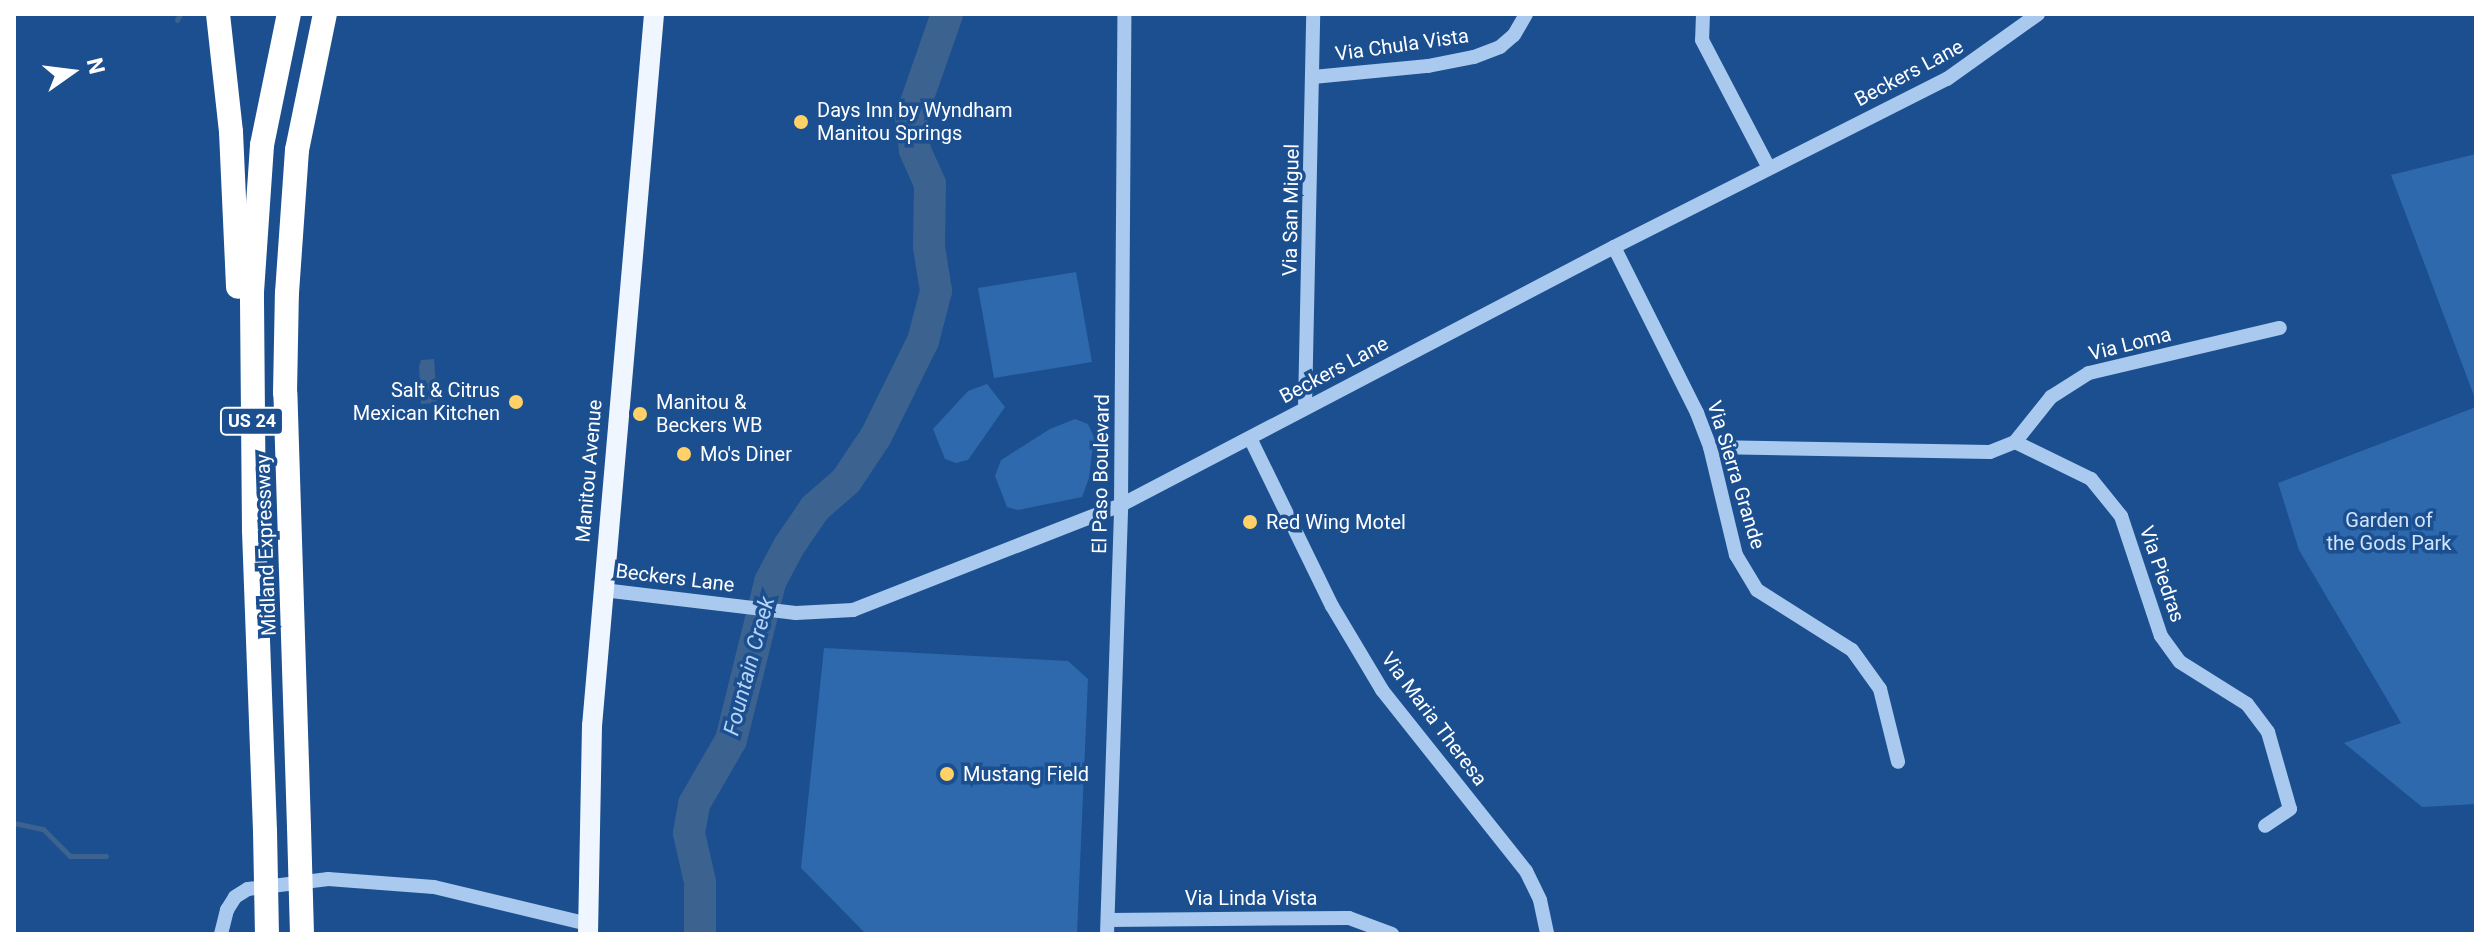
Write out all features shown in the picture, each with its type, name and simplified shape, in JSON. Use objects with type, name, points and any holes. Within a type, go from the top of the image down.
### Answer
[{"type":"highway","points":[[218,14],[231,132],[254,530]]},
{"type":"highway","name":"Midland Expressway","points":[[267,934],[251,361],[256,195],[268,109],[289,14]]},
{"type":"highway","name":"Midland Expressway","points":[[302,934],[285,393],[288,280],[297,150],[325,14]]},
{"type":"main road","name":"Manitou Avenue","points":[[588,929],[590,754],[654,14]]},
{"type":"street","name":"El Paso Boulevard","points":[[1108,927],[1121,505],[1124,14]]},
{"type":"street","name":"Via San Miguel","points":[[1305,407],[1313,14]]},
{"type":"street","name":"Via Chula Vista","points":[[1313,77],[1428,66],[1474,57],[1500,47],[1514,35],[1526,14]]},
{"type":"street","points":[[1703,14],[1702,40],[1769,168]]},
{"type":"street","name":"Beckers Lane","points":[[603,590],[796,613],[860,608],[1121,505],[1614,247],[1947,79],[2038,14]]},
{"type":"street","name":"Via Sierra Grande","points":[[1614,247],[1681,376],[1710,447],[1736,555],[1757,590],[1852,650],[1880,689],[1898,762]]},
{"type":"street","name":"Via Loma","points":[[2015,442],[2051,397],[2089,373],[2280,328]]},
{"type":"street","name":"Via Maria Theresa","points":[[1250,438],[1332,606],[1382,690],[1526,871],[1540,900],[1547,934]]},
{"type":"street","points":[[1710,447],[1990,452],[2015,442]]},
{"type":"street","name":"Via Piedras","points":[[2015,442],[2091,479],[2121,516],[2161,636],[2180,662],[2247,704],[2268,732],[2290,809],[2265,826]]},
{"type":"street","points":[[221,934],[227,910],[235,897],[248,889],[328,879],[434,887],[588,929]]},
{"type":"street","name":"Via Linda Vista","points":[[1108,927],[1349,918],[1392,934]]},
{"type":"green space","points":[[2476,154],[2476,401],[2391,175]]},
{"type":"green space","points":[[1076,272],[1092,362],[994,378],[978,288]]},
{"type":"green space","points":[[987,384],[1005,407],[968,460],[956,463],[945,459],[933,429],[968,391]]},
{"type":"green space","name":"Garden of the Gods Park","points":[[2476,407],[2476,804],[2422,807],[2344,743],[2401,723],[2299,550],[2278,483]]},
{"type":"green space","points":[[1075,419],[1088,424],[1094,437],[1089,478],[1082,497],[1018,510],[1007,507],[995,476],[1001,460],[1050,429]]},
{"type":"green space","name":"Mustang Field","points":[[824,648],[1068,661],[1088,679],[1077,934],[866,934],[801,868]]},
{"type":"shaded area","points":[[434,359],[437,403],[421,404],[419,366],[421,360]]},
{"type":"waterway","points":[[177,20],[180,14]]},
{"type":"waterway","name":"Fountain Creek","points":[[700,934],[700,882],[689,833],[694,804],[731,740],[770,582],[789,546],[815,508],[846,481],[876,436],[923,341],[936,291],[929,247],[930,184],[915,150],[911,117],[947,14]]},
{"type":"waterway","points":[[14,823],[43,829],[70,856],[106,856]]},
{"type":"place","name":"Days Inn by Wyndham Manitou Springs","points":[[801,122]]},
{"type":"place","name":"Salt & Citrus Mexican Kitchen","points":[[516,402]]},
{"type":"place","name":"Manitou & Beckers WB","points":[[640,414]]},
{"type":"place","name":"Mo's Diner","points":[[684,454]]},
{"type":"place","name":"Red Wing Motel","points":[[1250,522]]},
{"type":"place","name":"Mustang Field","points":[[947,774]]}]
